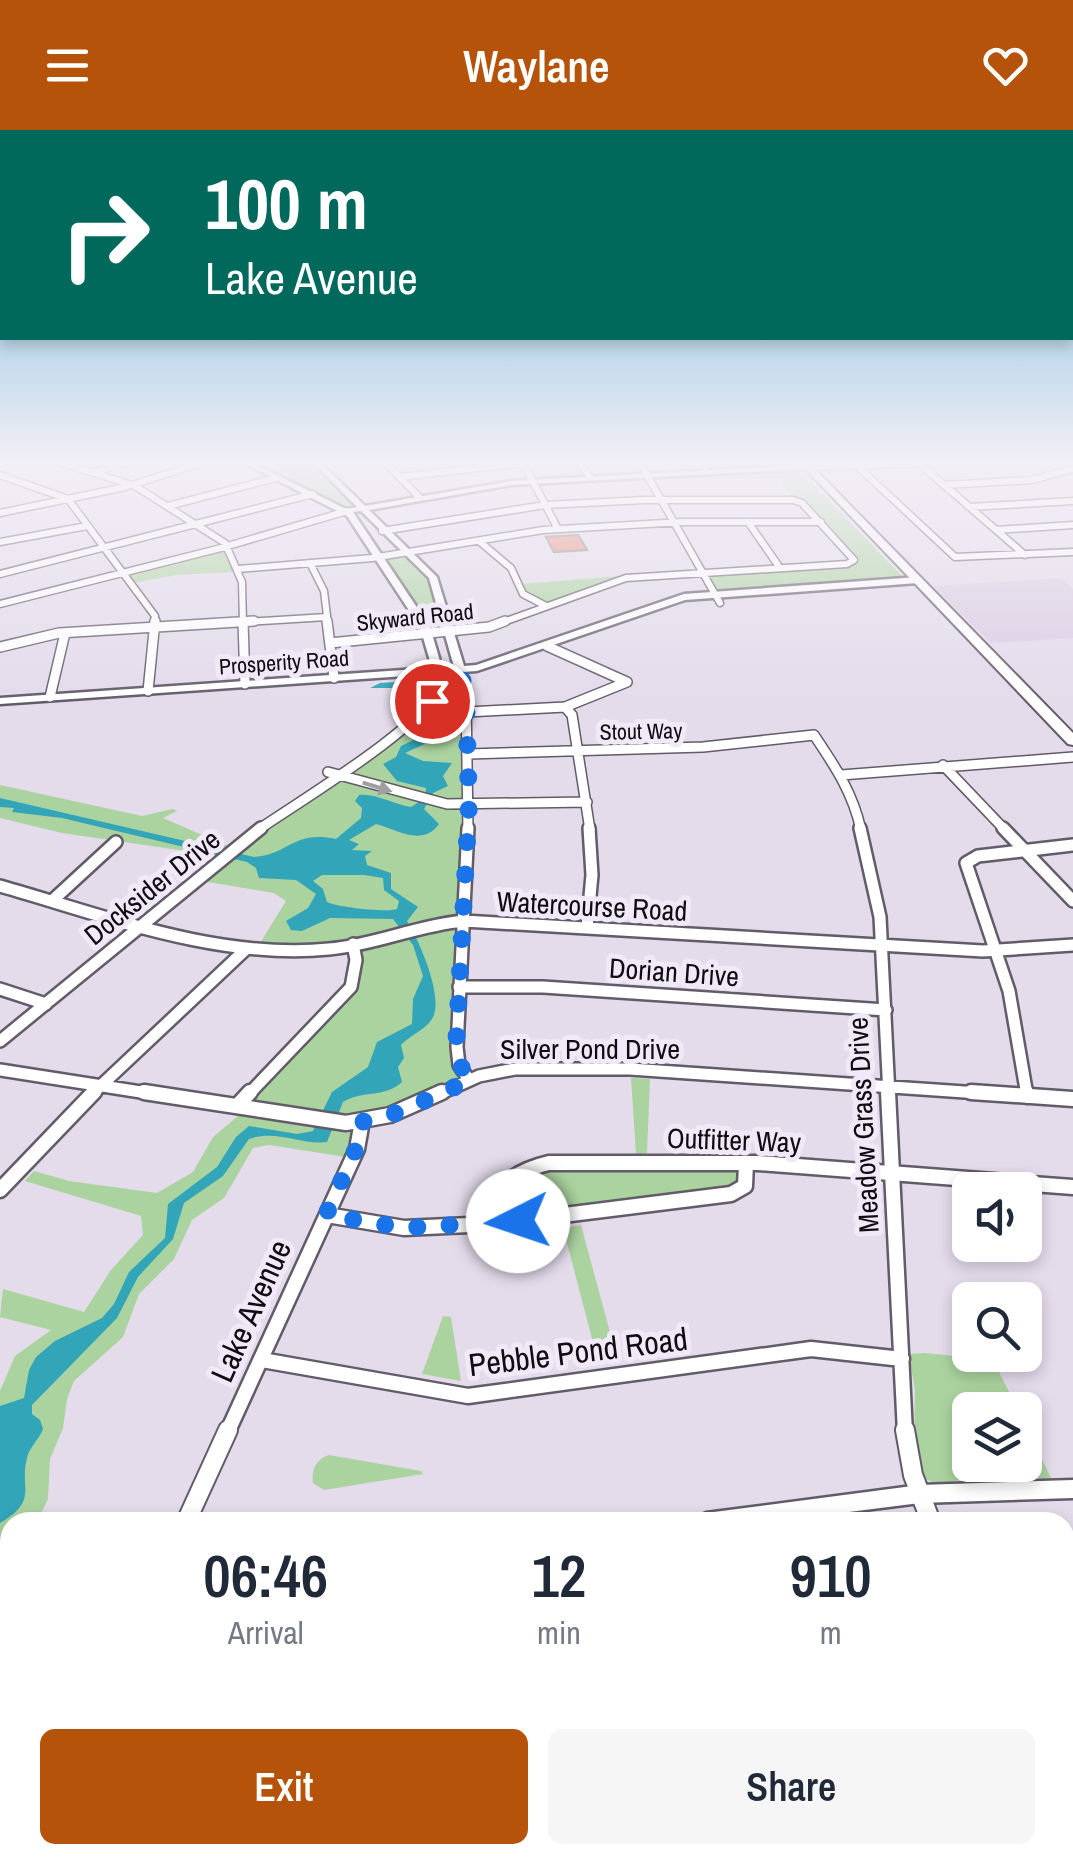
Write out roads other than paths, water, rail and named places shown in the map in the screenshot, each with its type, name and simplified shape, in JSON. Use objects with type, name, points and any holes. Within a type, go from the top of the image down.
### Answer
[{"type":"main road","points":[[881,542],[1073,741]]},
{"type":"street","points":[[99,542],[155,616],[148,691]]},
{"type":"street","points":[[0,574],[134,542]]},
{"type":"street","points":[[222,542],[228,546],[242,582],[244,684]]},
{"type":"street","points":[[0,604],[242,542]]},
{"type":"street","points":[[340,776],[424,711],[440,684],[428,633],[370,542]]},
{"type":"street","points":[[394,542],[434,580],[460,670],[467,712],[469,804],[457,1054],[470,1080]]},
{"type":"street","points":[[238,569],[381,557],[473,542]]},
{"type":"street","points":[[479,542],[511,568],[526,596],[546,606]]},
{"type":"street","points":[[683,542],[717,598]]},
{"type":"street","points":[[762,542],[780,568]]},
{"type":"street","name":"Skyward Road","points":[[330,643],[489,627],[619,579],[854,562],[837,542]]},
{"type":"street","points":[[938,542],[953,556],[1073,552]]},
{"type":"street","points":[[1010,542],[1026,555]]},
{"type":"street","points":[[310,563],[324,589],[334,678]]},
{"type":"street","name":"Prosperity Road","points":[[0,701],[492,666],[670,600],[918,580]]},
{"type":"street","points":[[0,647],[66,633],[327,617]]},
{"type":"street","points":[[50,698],[66,633]]},
{"type":"street","points":[[467,712],[565,707],[627,682],[547,646]]},
{"type":"street","points":[[565,707],[572,715],[587,802],[593,866],[587,928]]},
{"type":"street","name":"Stout Way","points":[[468,754],[702,747],[814,736]]},
{"type":"street","name":"Meadow Grass Drive","points":[[814,736],[841,775],[859,816],[882,945],[907,1452],[927,1512]]},
{"type":"street","points":[[841,775],[942,764],[1073,757]]},
{"type":"street","points":[[942,764],[1073,901]]},
{"type":"street","points":[[328,772],[436,802],[587,802]]},
{"type":"street","name":"Docksider Drive","points":[[0,1041],[246,838],[340,776]]},
{"type":"street","points":[[54,899],[116,842]]},
{"type":"street","points":[[1027,1096],[1010,991],[966,863],[974,857],[1073,845]]},
{"type":"street","name":"Watercourse Road","points":[[0,886],[244,950],[317,950],[418,927],[464,921],[995,952],[1073,945]]},
{"type":"street","points":[[237,1106],[351,987],[356,960],[353,944]]},
{"type":"street","points":[[0,1190],[101,1086],[229,969],[244,950]]},
{"type":"street","name":"Dorian Drive","points":[[459,988],[543,988],[886,1010]]},
{"type":"street","points":[[0,989],[46,1004]]},
{"type":"street","name":"Silver Pond Drive","points":[[0,1070],[341,1122],[362,1122],[400,1112],[470,1080],[515,1069],[608,1068],[1073,1099]]},
{"type":"street","name":"Lake Avenue","points":[[191,1512],[360,1140],[362,1122]]},
{"type":"street","points":[[326,1215],[396,1227],[492,1224],[732,1194],[745,1186],[746,1163]]},
{"type":"street","name":"Outfitter Way","points":[[492,1224],[490,1206],[498,1187],[539,1165],[746,1163],[1073,1187]]},
{"type":"street","name":"Pebble Pond Road","points":[[262,1360],[476,1396],[810,1349],[902,1358]]},
{"type":"street","points":[[782,1512],[920,1494],[1073,1490]]},
{"type":"water","points":[[411,681],[425,687],[416,695],[418,703],[445,710],[444,719],[450,724],[431,731],[429,742],[405,753],[423,761],[452,763],[443,776],[448,786],[433,793],[424,809],[439,824],[433,831],[418,836],[376,824],[349,840],[359,844],[352,850],[372,851],[365,856],[367,865],[391,873],[391,889],[418,907],[407,921],[433,984],[432,1019],[401,1045],[404,1058],[398,1067],[402,1082],[388,1090],[343,1102],[327,1142],[268,1136],[249,1139],[223,1176],[184,1203],[173,1239],[138,1277],[117,1318],[32,1405],[32,1414],[43,1429],[27,1458],[24,1500],[15,1512],[0,1512],[0,1406],[24,1398],[29,1370],[36,1357],[55,1341],[102,1318],[114,1304],[129,1272],[165,1238],[168,1204],[217,1167],[236,1137],[249,1126],[297,1134],[313,1131],[332,1092],[368,1067],[377,1042],[412,1024],[413,999],[423,976],[413,945],[393,919],[330,918],[302,931],[291,930],[286,921],[308,908],[316,894],[296,880],[259,878],[256,868],[247,862],[62,818],[12,812],[14,808],[0,807],[0,798],[254,857],[300,840],[336,839],[361,818],[362,808],[355,801],[359,795],[411,807],[425,798],[426,788],[397,781],[383,764],[396,757],[401,746],[431,730],[442,726],[441,712],[403,702],[400,688],[370,688],[380,683]],"holes":[[[322,875],[364,875],[383,878],[384,890],[399,901],[397,909],[332,904],[313,881]]]}]
